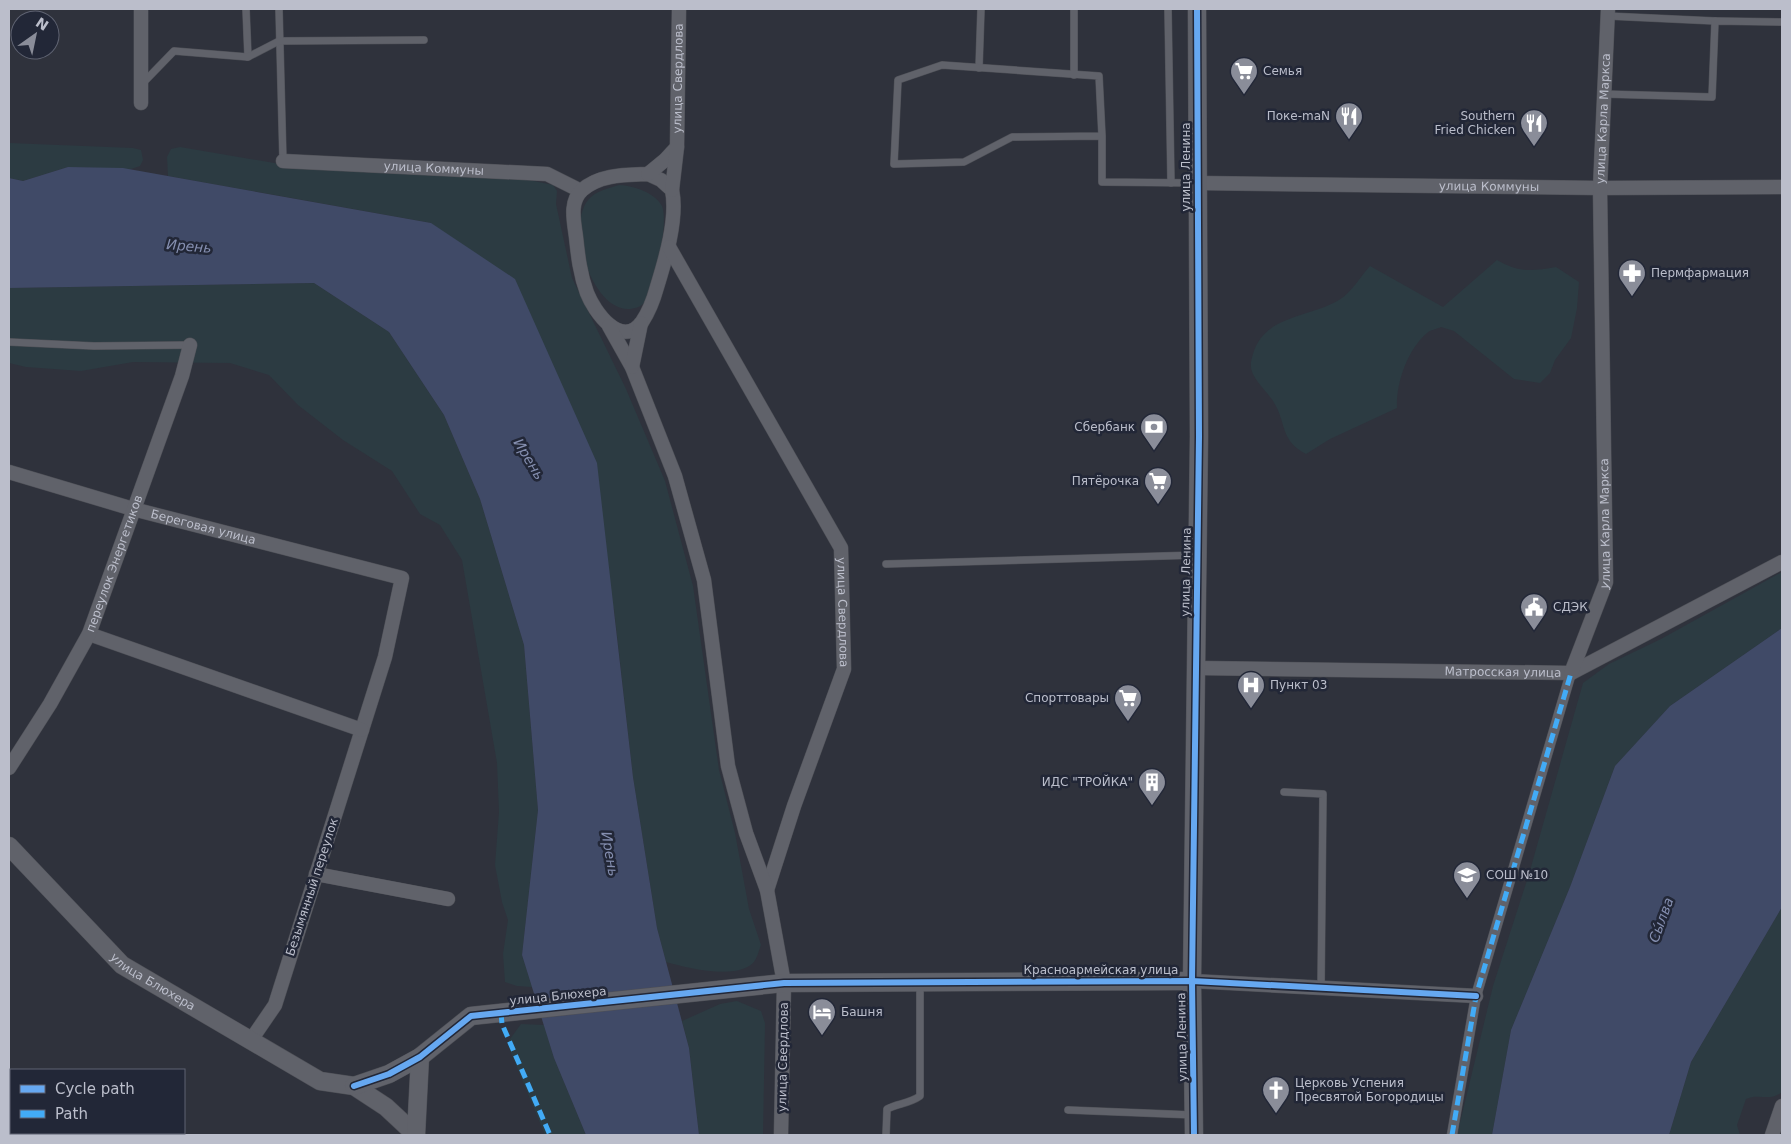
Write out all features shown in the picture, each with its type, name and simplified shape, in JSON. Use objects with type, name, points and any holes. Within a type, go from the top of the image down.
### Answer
[{"type":"street","points":[[141,9],[141,103]]},
{"type":"street","name":"улица Свердлова","points":[[641,322],[656,292],[670,247],[676,147],[679,9]]},
{"type":"street","name":"улица Ленина","points":[[1194,1135],[1192,981],[1198,555],[1197,9]]},
{"type":"street","name":"улица Карла Маркса","points":[[1452,1135],[1476,996],[1571,673],[1606,582],[1600,188],[1608,12]]},
{"type":"street","name":"улица Свердлова","points":[[648,174],[665,160],[676,147]]},
{"type":"street","name":"улица Коммуны","points":[[283,161],[547,174],[581,191]]},
{"type":"street","points":[[581,191],[593,182],[616,176],[648,174],[661,180],[672,190]]},
{"type":"street","name":"улица Коммуны","points":[[1197,183],[1600,188],[1782,187]]},
{"type":"street","name":"улица Свердлова","points":[[581,191],[573,210],[580,270],[588,295],[632,368],[675,476],[704,580],[728,766],[746,833],[768,890],[784,982],[781,1135]]},
{"type":"street","name":"улица Свердлова","points":[[670,247],[841,548],[844,668],[794,806],[768,890]]},
{"type":"street","points":[[608,326],[625,331],[634,328],[641,322]]},
{"type":"street","points":[[632,368],[641,322]]},
{"type":"street","name":"переулок Энергетиков","points":[[9,768],[50,704],[89,634],[182,376],[190,346]]},
{"type":"street","name":"Береговая улица","points":[[9,472],[133,509],[402,578]]},
{"type":"street","name":"Матросская улица","points":[[1196,668],[1571,673],[1782,562]]},
{"type":"street","name":"Безымянный переулок","points":[[251,1040],[275,1004],[385,657],[402,578]]},
{"type":"street","points":[[89,634],[362,730]]},
{"type":"street","name":"улица Блюхера","points":[[9,846],[122,965],[320,1081],[354,1086],[386,1107],[416,1135]]},
{"type":"street","points":[[316,874],[448,899]]},
{"type":"street","name":"Красноармейская улица","points":[[784,982],[1192,981],[1476,996]]},
{"type":"street","name":"улица Блюхера","points":[[354,1086],[390,1074],[420,1057],[472,1016],[784,982]]},
{"type":"street","points":[[416,1135],[420,1057]]},
{"type":"street","points":[[1772,1135],[1782,1106]]},
{"type":"lane","points":[[246,9],[248,57]]},
{"type":"lane","points":[[278,9],[283,161]]},
{"type":"lane","points":[[979,68],[981,9]]},
{"type":"lane","points":[[1074,9],[1074,75]]},
{"type":"lane","points":[[1168,9],[1171,183]]},
{"type":"lane","points":[[1608,12],[1715,21],[1782,22]]},
{"type":"lane","points":[[1604,94],[1712,97],[1715,21]]},
{"type":"lane","points":[[141,85],[174,51],[248,57],[280,41],[424,40]]},
{"type":"lane","points":[[1102,136],[1012,137],[964,162],[894,164],[898,80],[942,65],[1099,76],[1102,136],[1102,182],[1197,183]]},
{"type":"lane","points":[[9,342],[94,346],[190,346]]},
{"type":"lane","points":[[886,564],[1198,555]]},
{"type":"lane","points":[[1284,792],[1323,794],[1321,989]]},
{"type":"lane","points":[[886,1135],[887,1109],[897,1104],[909,1104],[920,1096],[920,982]]},
{"type":"lane","points":[[1068,1110],[1194,1115]]},
{"type":"shaded area","points":[[9,143],[133,148],[141,150],[143,160],[140,166],[131,169],[68,167],[23,181],[9,178]]},
{"type":"shaded area","points":[[180,147],[280,164],[529,180],[553,185],[557,191],[556,204],[572,278],[626,389],[665,481],[693,586],[719,770],[735,833],[749,909],[761,945],[753,963],[745,968],[724,972],[686,967],[666,962],[657,928],[633,777],[614,609],[431,223],[168,176],[167,157],[171,149]]},
{"type":"shaded area","points":[[619,185],[637,188],[649,193],[662,206],[664,214],[660,254],[653,283],[645,302],[630,309],[614,305],[602,295],[592,280],[585,262],[581,243],[580,224],[583,208],[594,195]]},
{"type":"shaded area","points":[[1497,260],[1512,267],[1526,270],[1556,267],[1579,282],[1577,308],[1571,338],[1555,360],[1550,373],[1540,383],[1514,379],[1454,331],[1441,327],[1427,333],[1408,358],[1398,389],[1397,408],[1330,439],[1306,454],[1291,443],[1277,409],[1256,379],[1251,368],[1253,354],[1259,341],[1267,332],[1289,319],[1339,300],[1352,289],[1370,266],[1443,307]]},
{"type":"shaded area","points":[[314,283],[389,332],[444,415],[480,499],[524,645],[538,810],[522,955],[532,987],[517,986],[505,982],[503,954],[508,920],[502,902],[495,865],[499,812],[497,763],[462,560],[440,525],[420,514],[392,471],[343,440],[298,405],[269,375],[230,363],[133,362],[81,371],[26,367],[9,363],[9,288]]},
{"type":"shaded area","points":[[1782,572],[1782,628],[1670,706],[1615,766],[1570,887],[1511,1030],[1492,1135],[1457,1135],[1493,986],[1529,874],[1583,683],[1609,664],[1661,639]]},
{"type":"shaded area","points":[[1782,907],[1782,1092],[1769,1097],[1751,1097],[1746,1099],[1737,1125],[1740,1135],[1669,1135],[1691,1062]]},
{"type":"shaded area","points":[[737,1001],[761,1011],[765,1023],[763,1135],[699,1135],[689,1048],[682,1021],[720,1004]]},
{"type":"shaded area","points":[[521,1024],[544,1025],[554,1058],[586,1135],[545,1135],[507,1043]]},
{"type":"water","name":"Ирень","points":[[68,167],[123,168],[431,223],[515,279],[597,463],[633,777],[657,928],[689,1048],[699,1135],[586,1135],[554,1058],[522,955],[538,810],[524,645],[480,499],[444,415],[389,332],[314,283],[9,288],[9,178],[23,181]]},
{"type":"water","name":"Сы́лва","points":[[1782,628],[1782,907],[1691,1062],[1669,1135],[1492,1135],[1511,1030],[1570,887],[1615,766],[1670,706]]},
{"type":"marked path","points":[[1452,1135],[1476,996],[1571,673]]},
{"type":"marked path","points":[[501,1013],[502,1024],[550,1135]]},
{"type":"cycle path","points":[[1194,1135],[1192,981],[1199,436],[1197,9]]},
{"type":"cycle path","points":[[354,1086],[389,1074],[420,1057],[471,1016],[784,983],[1192,981],[1476,996]]},
{"type":"place","name":"Семья","points":[[1244,95]]},
{"type":"place","name":"Поке-maN","points":[[1349,140]]},
{"type":"place","name":"Southern Fried Chicken","points":[[1534,147]]},
{"type":"place","name":"Пермфармация","points":[[1632,297]]},
{"type":"place","name":"Сбербанк","points":[[1154,451]]},
{"type":"place","name":"Пятёрочка","points":[[1158,505]]},
{"type":"place","name":"СДЭК","points":[[1534,631]]},
{"type":"place","name":"Пункт 03","points":[[1251,709]]},
{"type":"place","name":"Спорттовары","points":[[1128,722]]},
{"type":"place","name":"ИДС \"ТРОЙКА\"","points":[[1152,806]]},
{"type":"place","name":"СОШ №10","points":[[1467,899]]},
{"type":"place","name":"Башня","points":[[822,1036]]},
{"type":"place","name":"Церковь Успения Пресвятой Богородицы","points":[[1276,1114]]}]
